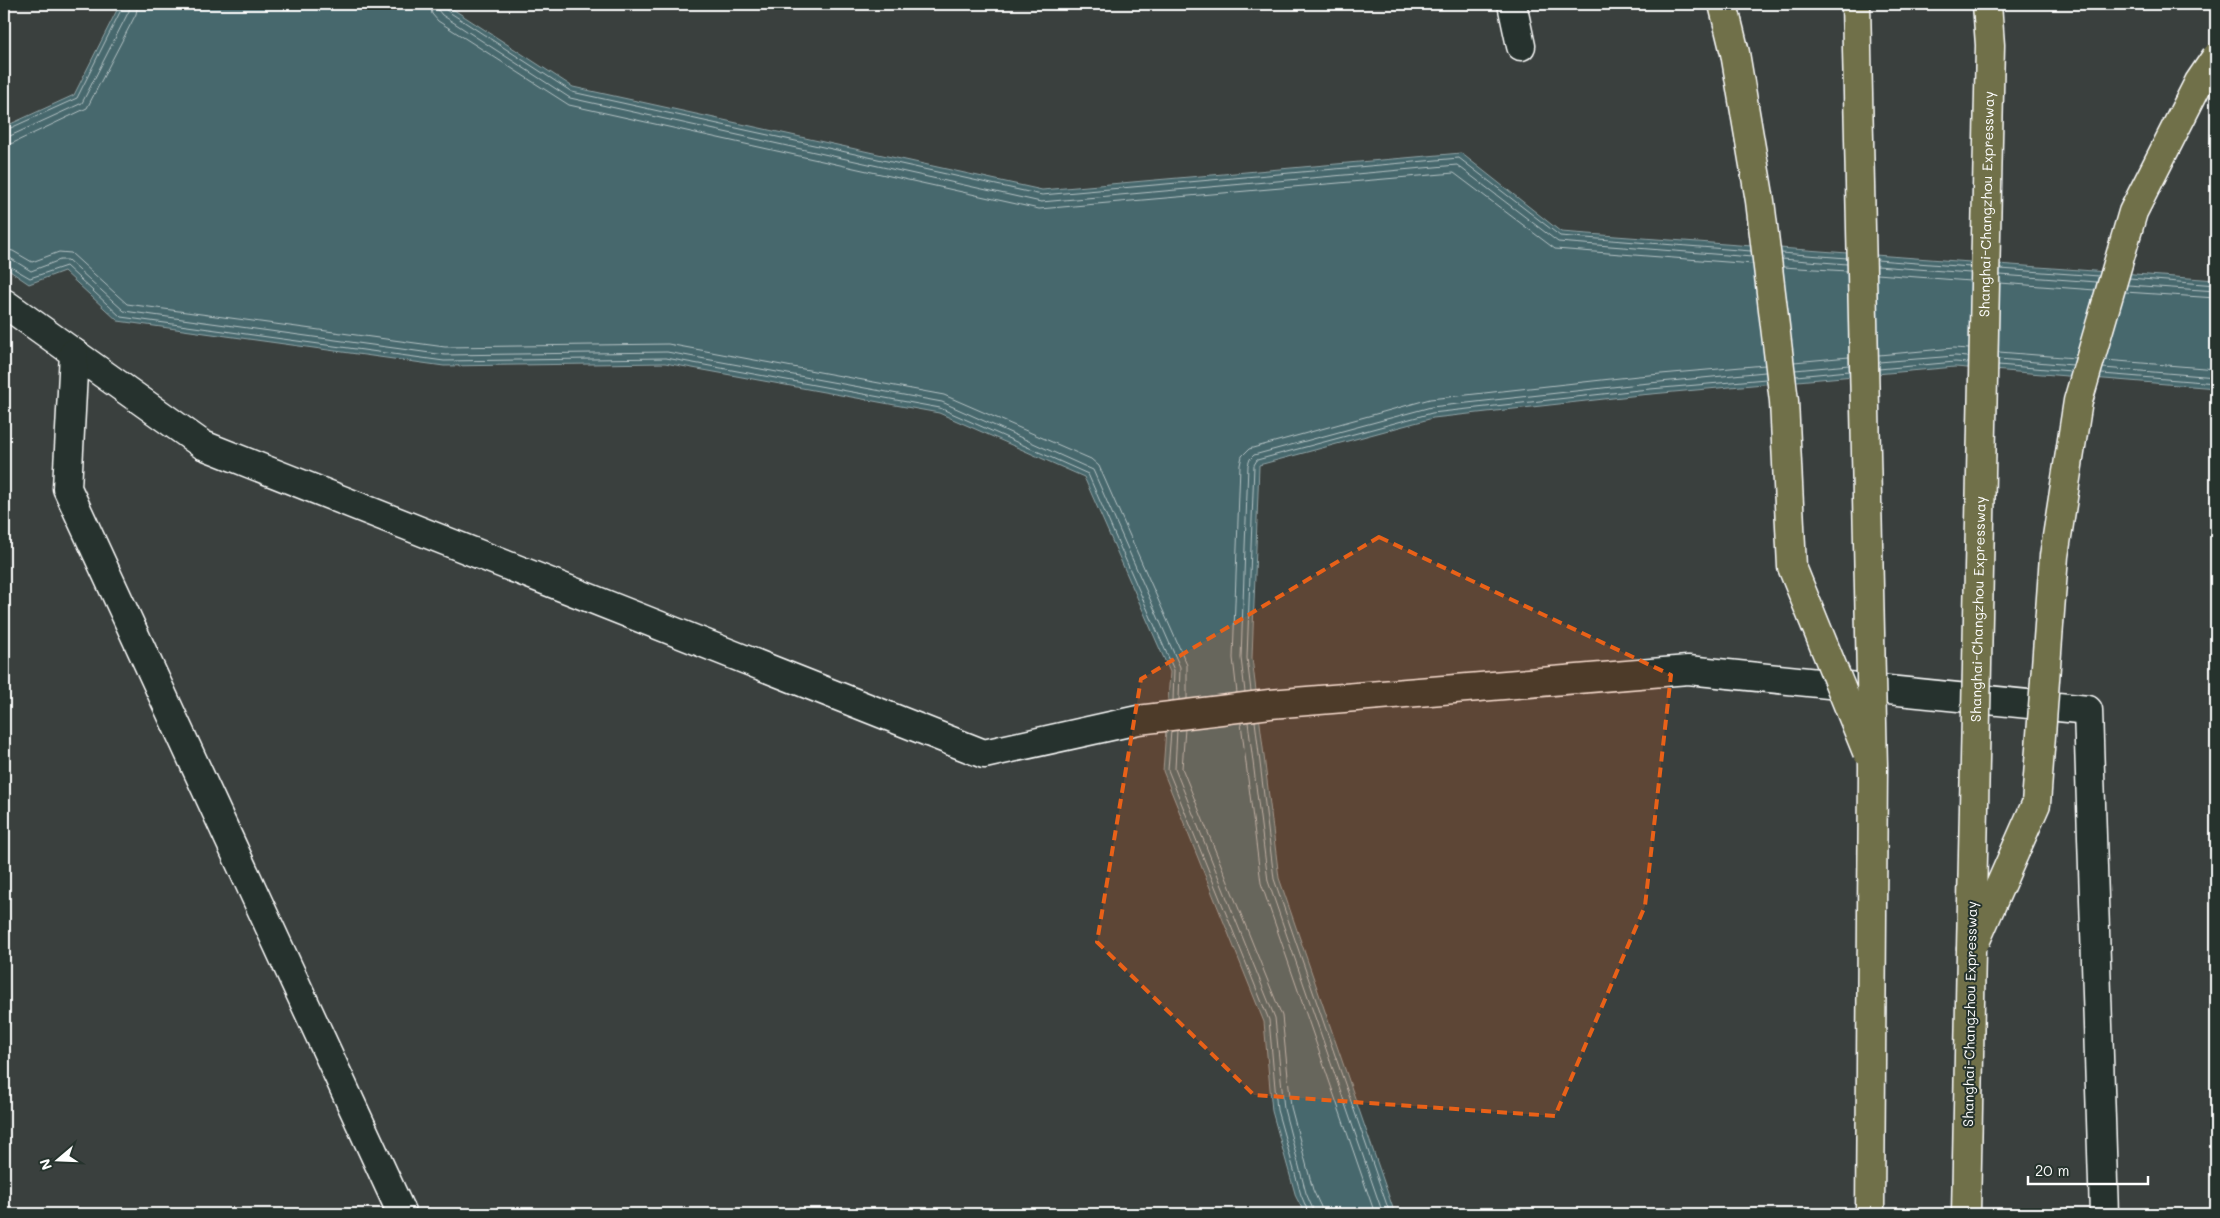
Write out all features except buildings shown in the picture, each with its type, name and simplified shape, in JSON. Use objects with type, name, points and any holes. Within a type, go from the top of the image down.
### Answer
[{"type":"highway","points":[[1723,4],[1735,53],[1760,201],[1784,401],[1792,567],[1873,767]]},
{"type":"highway","points":[[1856,4],[1873,767],[1870,1214]]},
{"type":"highway","name":"Shanghai-Changzhou Expressway","points":[[1966,1214],[1990,45],[1987,4]]},
{"type":"highway","points":[[1971,950],[2036,804],[2054,556],[2078,401],[2133,212],[2199,82],[2216,57]]},
{"type":"street","points":[[1512,4],[1520,46]]},
{"type":"street","points":[[4,303],[203,445],[984,754],[1138,720],[1270,704],[1688,670],[2088,710],[2104,1214]]},
{"type":"street","points":[[74,353],[67,488],[402,1214]]},
{"type":"highlighted area","points":[[1379,537],[1671,675],[1645,906],[1555,1116],[1254,1095],[1097,942],[1141,679]]},
{"type":"water","points":[[120,4],[445,4],[573,87],[1042,190],[1461,153],[1561,232],[2216,280],[2216,388],[1955,367],[1640,395],[1433,418],[1259,465],[1252,658],[1279,878],[1395,1214],[1305,1214],[1296,1197],[1272,1111],[1264,1022],[1163,771],[1170,672],[1084,477],[939,413],[665,363],[444,366],[118,321],[64,271],[29,284],[4,267],[4,127],[74,95]]}]
